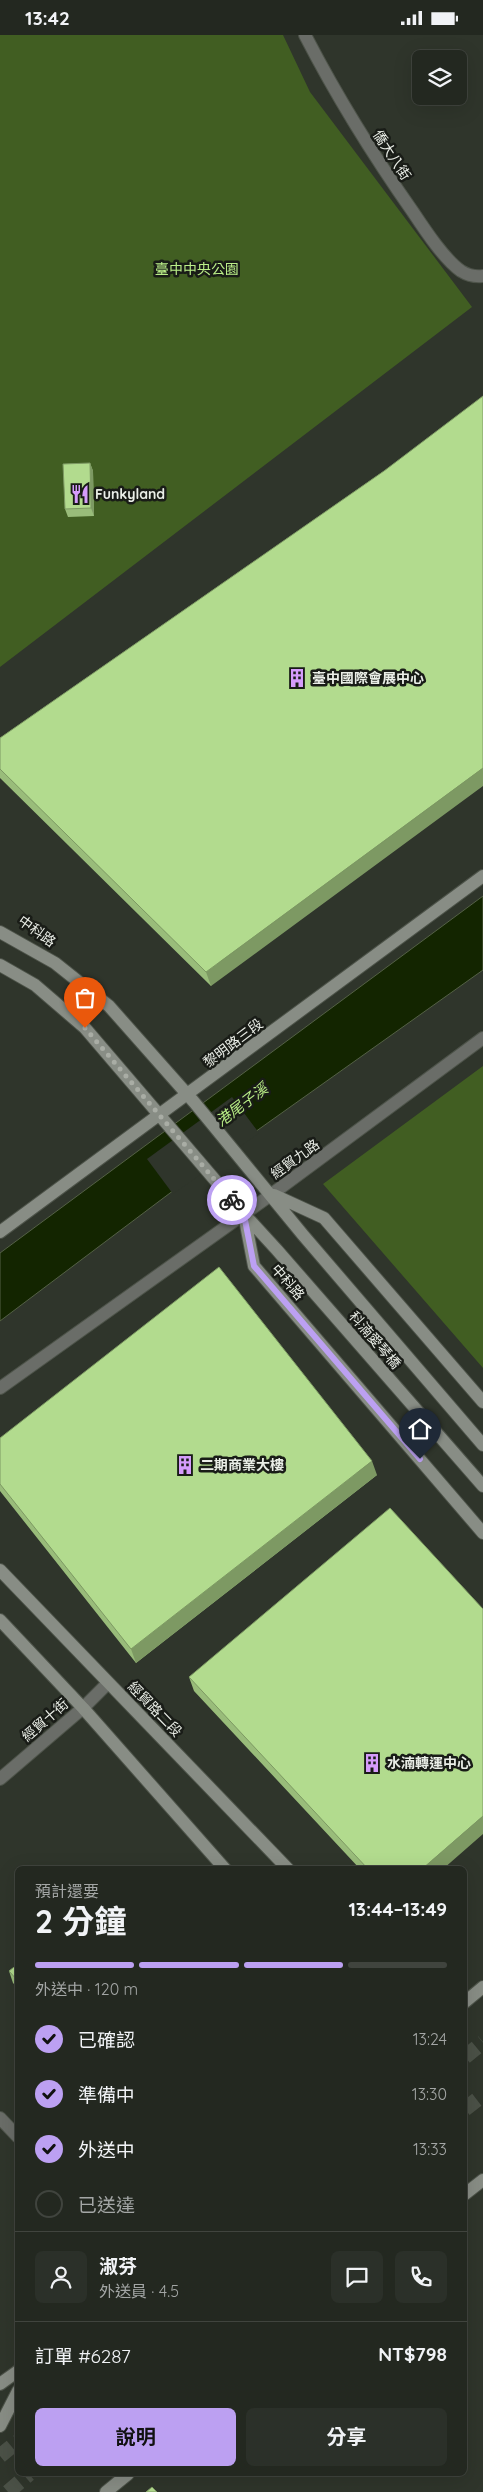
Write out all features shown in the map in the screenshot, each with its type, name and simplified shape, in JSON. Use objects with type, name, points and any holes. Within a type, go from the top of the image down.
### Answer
[{"type":"street","name":"僑大八街","points":[[305,35],[332,88],[385,173],[427,233],[456,267],[478,277]]},
{"type":"street","name":"黎明路三段","points":[[0,1232],[483,876]]},
{"type":"street","name":"中科路","points":[[0,922],[109,1006],[188,1094],[272,1194],[324,1217],[483,1401]]},
{"type":"street","name":"中科路","points":[[0,932],[55,963]]},
{"type":"street","name":"中科路","points":[[0,965],[35,985],[85,1028],[230,1197],[244,1215],[254,1266],[483,1533]]},
{"type":"street","name":"經貿九路","points":[[0,1388],[244,1215],[483,1038]]},
{"type":"street","name":"科湳愛琴橋","points":[[272,1194],[303,1235],[483,1445]]},
{"type":"street","name":"科湳愛琴橋","points":[[244,1215],[277,1250],[483,1486]]},
{"type":"street","name":"經貿路二段","points":[[0,1570],[285,1866]]},
{"type":"street","points":[[0,1620],[83,1708],[222,1866]]},
{"type":"street","name":"經貿十街","points":[[0,1779],[83,1708],[108,1683]]},
{"type":"street","points":[[467,2000],[483,1987]]},
{"type":"street","points":[[0,2118],[15,2130]]},
{"type":"street","points":[[467,2192],[483,2179]]},
{"type":"street","points":[[0,2384],[15,2373]]},
{"type":"street","points":[[0,2426],[15,2397]]},
{"type":"street","points":[[106,2492],[126,2476]]},
{"type":"green space","name":"臺中中央公園","points":[[0,35],[283,35],[310,92],[472,307],[0,667]]},
{"type":"green space","points":[[483,1066],[483,1368],[323,1184]]},
{"type":"water","name":"港尾子溪","points":[[483,896],[483,970],[186,1181],[0,1321],[0,1253]]},
{"type":"pier","points":[[232,1097],[259,1133],[173,1194],[147,1159]]},
{"type":"building","name":"臺中國際會展中心","points":[[483,396],[483,768],[206,972],[0,769],[0,738],[384,471]]},
{"type":"building","name":"Funkyland","points":[[90,463],[91,508],[65,509],[63,464]]},
{"type":"building","name":"二期商業大樓","points":[[219,1267],[372,1461],[131,1649],[0,1484],[0,1438]]},
{"type":"building","name":"水湳轉運中心","points":[[390,1508],[483,1609],[483,1816],[425,1866],[365,1866],[189,1677]]},
{"type":"building","points":[[15,1966],[15,1978],[9,1971]]},
{"type":"building","points":[[152,2487],[157,2492],[146,2492]]},
{"type":"tunnel","points":[[467,2055],[483,2042]]},
{"type":"tunnel","points":[[467,2107],[483,2095]]},
{"type":"tunnel","points":[[0,2456],[15,2444]]},
{"type":"tunnel","points":[[8,2492],[27,2476]]},
{"type":"way so far","points":[[85,1028],[232,1200]]},
{"type":"place","name":"Funkyland","points":[[80,494]]},
{"type":"place","name":"臺中國際會展中心","points":[[297,678]]},
{"type":"place","name":"二期商業大樓","points":[[185,1465]]},
{"type":"place","name":"水湳轉運中心","points":[[372,1763]]},
{"type":"route","points":[[232,1200],[244,1215],[254,1266],[420,1459]]}]
